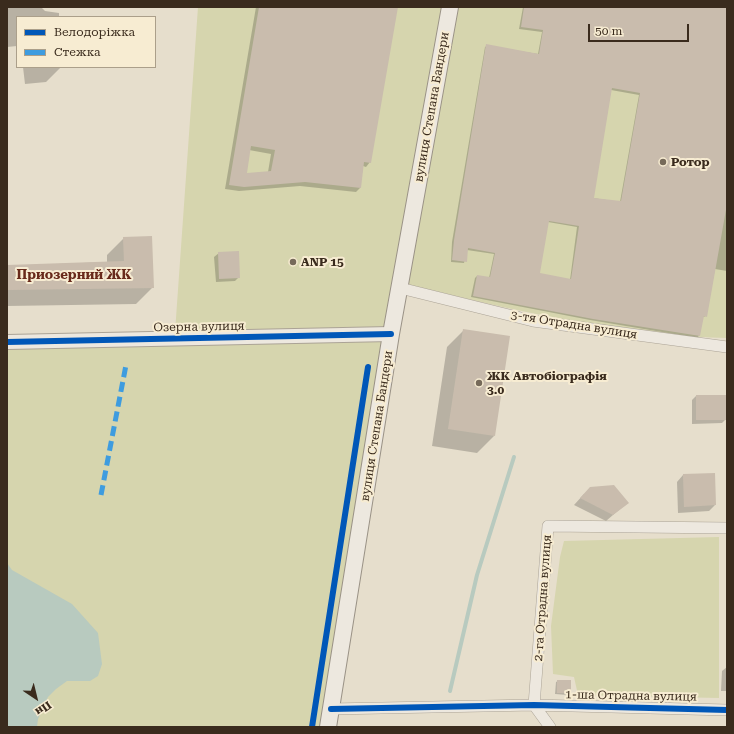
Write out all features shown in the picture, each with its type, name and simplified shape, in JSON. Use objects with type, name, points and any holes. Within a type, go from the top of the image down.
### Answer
[{"type":"main road","name":"вулиця Степана Бандери","points":[[328,727],[391,334],[450,7]]},
{"type":"street","name":"3-тя Отрадна вулиця","points":[[400,288],[533,321],[727,347]]},
{"type":"street","name":"Озерна вулиця","points":[[7,342],[391,334]]},
{"type":"street","name":"2-га Отрадна вулиця","points":[[534,705],[548,526],[727,528]]},
{"type":"street","name":"1-ша Отрадна вулиця","points":[[331,709],[534,705],[727,710]]},
{"type":"street","points":[[534,705],[550,727]]},
{"type":"green space","points":[[198,7],[444,7],[386,328],[175,332]]},
{"type":"green space","points":[[456,7],[727,7],[727,338],[671,335],[566,320],[502,307],[406,284]]},
{"type":"green space","points":[[384,340],[322,727],[7,727],[7,348]]},
{"type":"green space","points":[[719,537],[719,698],[578,695],[574,677],[553,674],[551,626],[560,557],[564,541]]},
{"type":"shaded area","points":[[7,563],[12,570],[72,604],[98,633],[102,664],[98,676],[90,681],[67,681],[56,689],[48,697],[38,719],[37,727],[7,727]]},
{"type":"building","points":[[259,7],[398,7],[371,163],[364,162],[361,188],[305,182],[244,187],[229,185]],"holes":[[[251,146],[275,150],[271,171],[247,173]]]},
{"type":"building","points":[[524,7],[727,7],[727,204],[707,317],[704,316],[700,336],[593,319],[473,296],[477,275],[490,277],[495,253],[468,248],[467,262],[452,260],[486,44],[539,54],[543,30],[521,27]],"holes":[[[612,88],[640,93],[621,201],[594,198]],[[549,221],[579,226],[571,279],[540,273]]]},
{"type":"building","points":[[152,236],[154,288],[7,290],[7,265],[124,261],[123,237]]},
{"type":"building","points":[[239,251],[240,278],[219,279],[218,252]]},
{"type":"building","name":"ЖК Автобіографія 3.0","points":[[463,329],[510,336],[495,436],[448,429]]},
{"type":"building","points":[[696,395],[727,395],[727,420],[696,420]]},
{"type":"building","points":[[715,473],[716,505],[684,507],[683,474]]},
{"type":"building","points":[[614,485],[629,503],[613,515],[580,498],[590,487]]},
{"type":"building","points":[[557,680],[571,680],[571,693],[557,693]]},
{"type":"waterway","points":[[450,691],[477,575],[514,457]]},
{"type":"marked path","points":[[101,495],[126,365]]},
{"type":"cycle path","points":[[7,342],[391,334]]},
{"type":"cycle path","points":[[312,727],[368,367]]},
{"type":"cycle path","points":[[331,709],[534,705],[727,710]]},
{"type":"place","name":"Ротор","points":[[663,162]]},
{"type":"place","name":"ANP 15","points":[[293,262]]},
{"type":"place","name":"ЖК Автобіографія 3.0","points":[[479,383]]},
{"type":"district","name":"Приозерний ЖК","points":[[74,275]]}]
